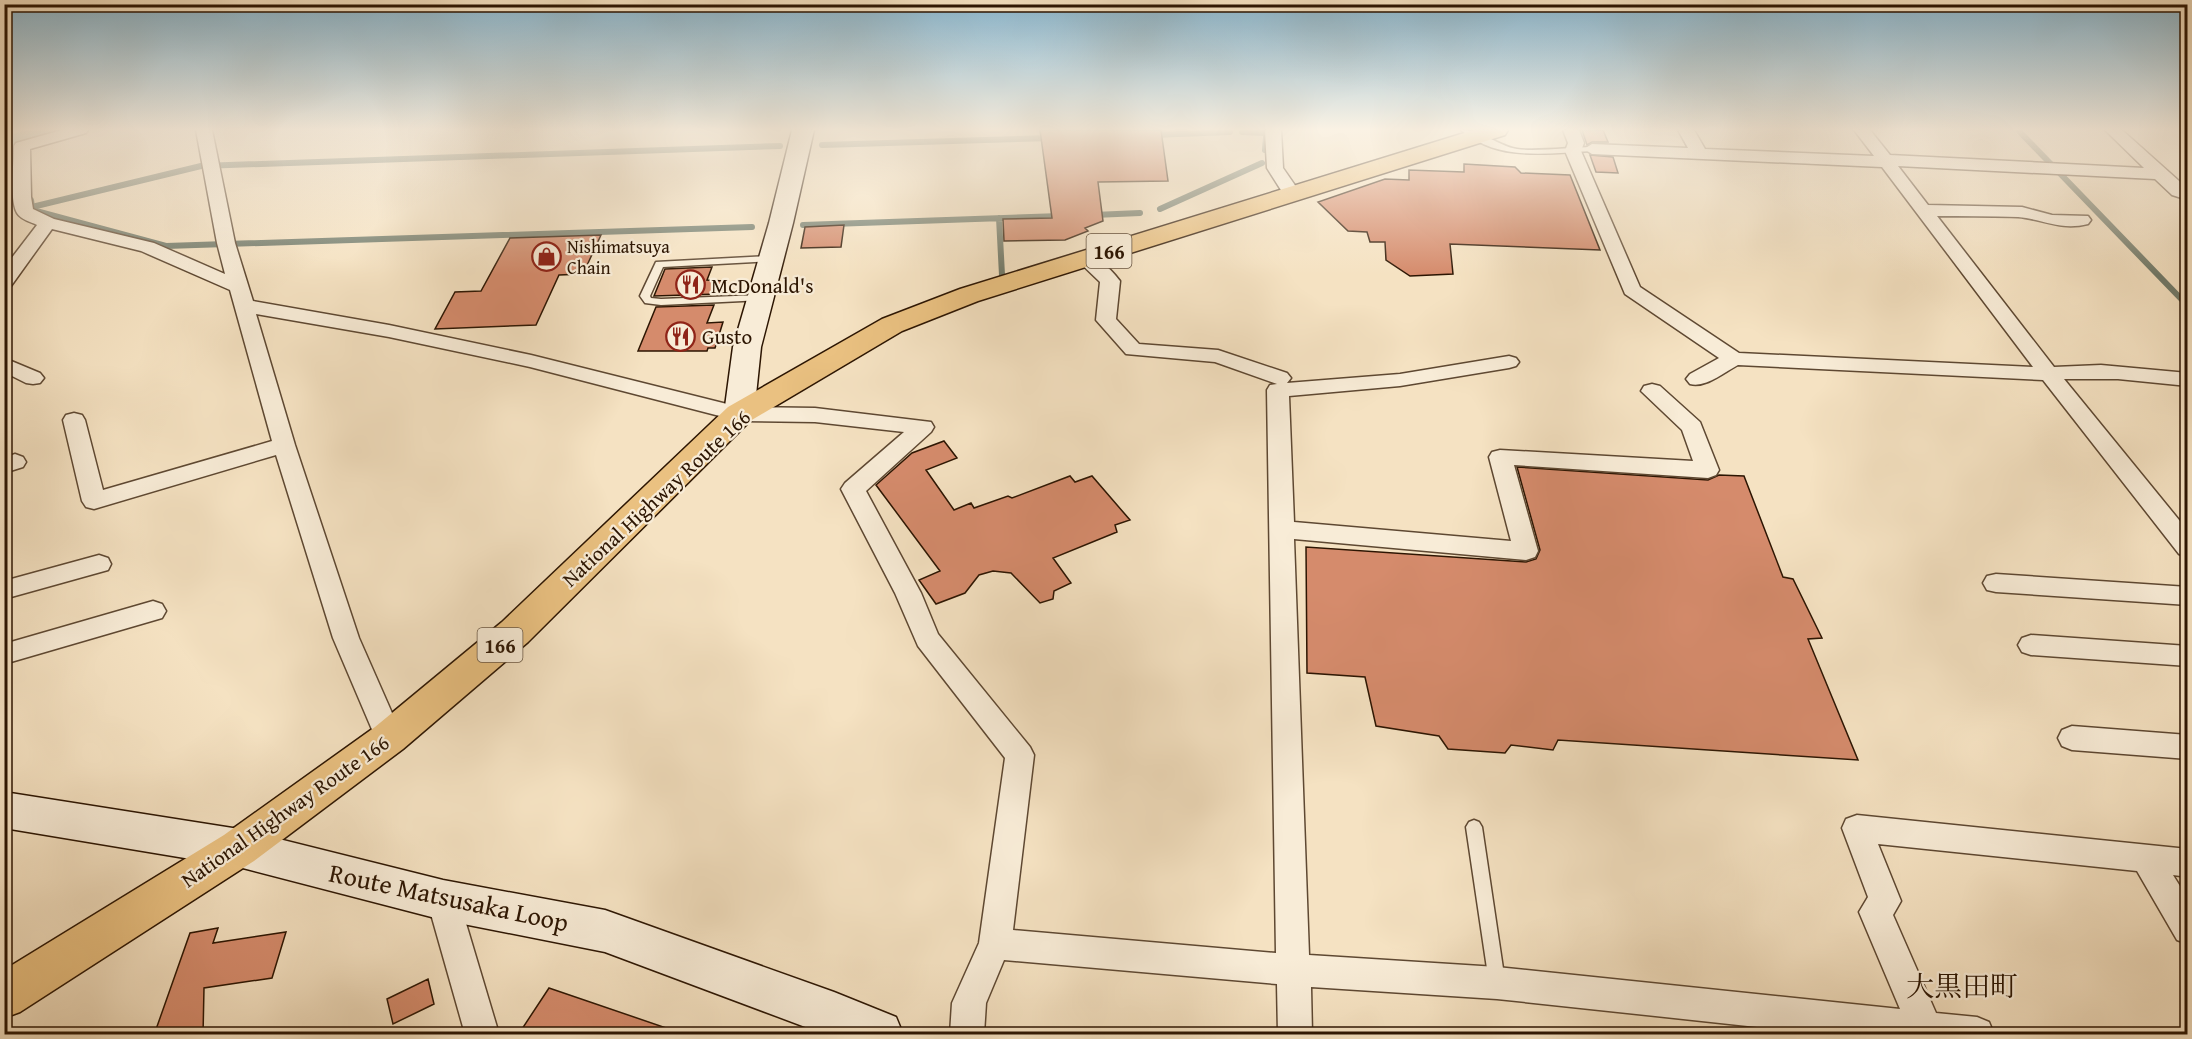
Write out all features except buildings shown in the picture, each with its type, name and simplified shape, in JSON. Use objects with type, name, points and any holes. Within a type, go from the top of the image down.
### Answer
[{"type":"highway","name":"National Highway Route 166","points":[[4,996],[238,848],[389,738],[515,632],[739,414],[892,326],[969,296],[1340,178]]},
{"type":"main road","points":[[739,414],[747,347],[791,178]]},
{"type":"main road","name":"Route Matsusaka Loop","points":[[4,810],[238,848],[443,900],[605,931],[834,1015],[879,1035]]},
{"type":"street","points":[[19,178],[18,196],[25,212],[48,223],[147,247],[242,296],[509,357],[739,414],[815,415],[923,427],[853,489],[908,593],[927,639],[1020,755],[995,944],[969,1003],[967,1035]]},
{"type":"street","points":[[213,178],[227,245],[284,445],[346,638],[389,738]]},
{"type":"street","points":[[1282,178],[1293,194]]},
{"type":"street","points":[[1585,178],[1632,290],[1734,359]]},
{"type":"street","points":[[1899,178],[2049,374],[2187,548]]},
{"type":"street","points":[[2165,178],[2183,193],[2187,207]]},
{"type":"street","points":[[1923,210],[2022,212],[2052,220],[2082,220]]},
{"type":"street","points":[[4,282],[48,223]]},
{"type":"street","points":[[1085,259],[1110,281],[1106,320],[1133,350],[1218,356],[1280,378]]},
{"type":"street","points":[[1697,379],[1734,359],[2049,374],[2067,371],[2133,374],[2187,380]]},
{"type":"street","points":[[1295,1035],[1278,390],[1400,380],[1509,362]]},
{"type":"street","points":[[4,364],[33,378]]},
{"type":"street","points":[[1283,531],[1526,551],[1500,457],[1708,470],[1692,427],[1652,391]]},
{"type":"street","points":[[74,420],[94,501],[284,445]]},
{"type":"street","points":[[4,590],[99,564]]},
{"type":"street","points":[[1996,583],[2187,596]]},
{"type":"street","points":[[4,654],[153,611]]},
{"type":"street","points":[[2031,645],[2187,656]]},
{"type":"street","points":[[2072,738],[2187,747]]},
{"type":"street","points":[[1926,1030],[1875,912],[1885,901],[1857,828],[2187,862]]},
{"type":"street","points":[[2146,859],[2187,929]]},
{"type":"street","points":[[443,900],[482,1035]]},
{"type":"street","points":[[995,944],[1294,970],[1497,983],[1977,1035]]},
{"type":"lane","points":[[760,298],[652,302],[645,296],[659,264],[771,259]]},
{"type":"lane","points":[[1474,827],[1497,983]]},
{"type":"waterway","points":[[31,200],[32,207],[150,178]]},
{"type":"waterway","points":[[1160,209],[1228,178]]},
{"type":"waterway","points":[[2065,178],[2188,306]]},
{"type":"waterway","points":[[36,211],[166,246],[752,227]]},
{"type":"waterway","points":[[1094,215],[1140,213]]},
{"type":"waterway","points":[[999,218],[1061,216]]},
{"type":"waterway","points":[[803,225],[999,218]]},
{"type":"waterway","points":[[999,218],[1002,275]]},
{"type":"place","name":"Nishimatsuya Chain","points":[[546,256]]},
{"type":"place","name":"McDonald's","points":[[690,285]]},
{"type":"place","name":"Gusto","points":[[681,336]]},
{"type":"district","name":"大黒田町","points":[[1962,985]]}]
